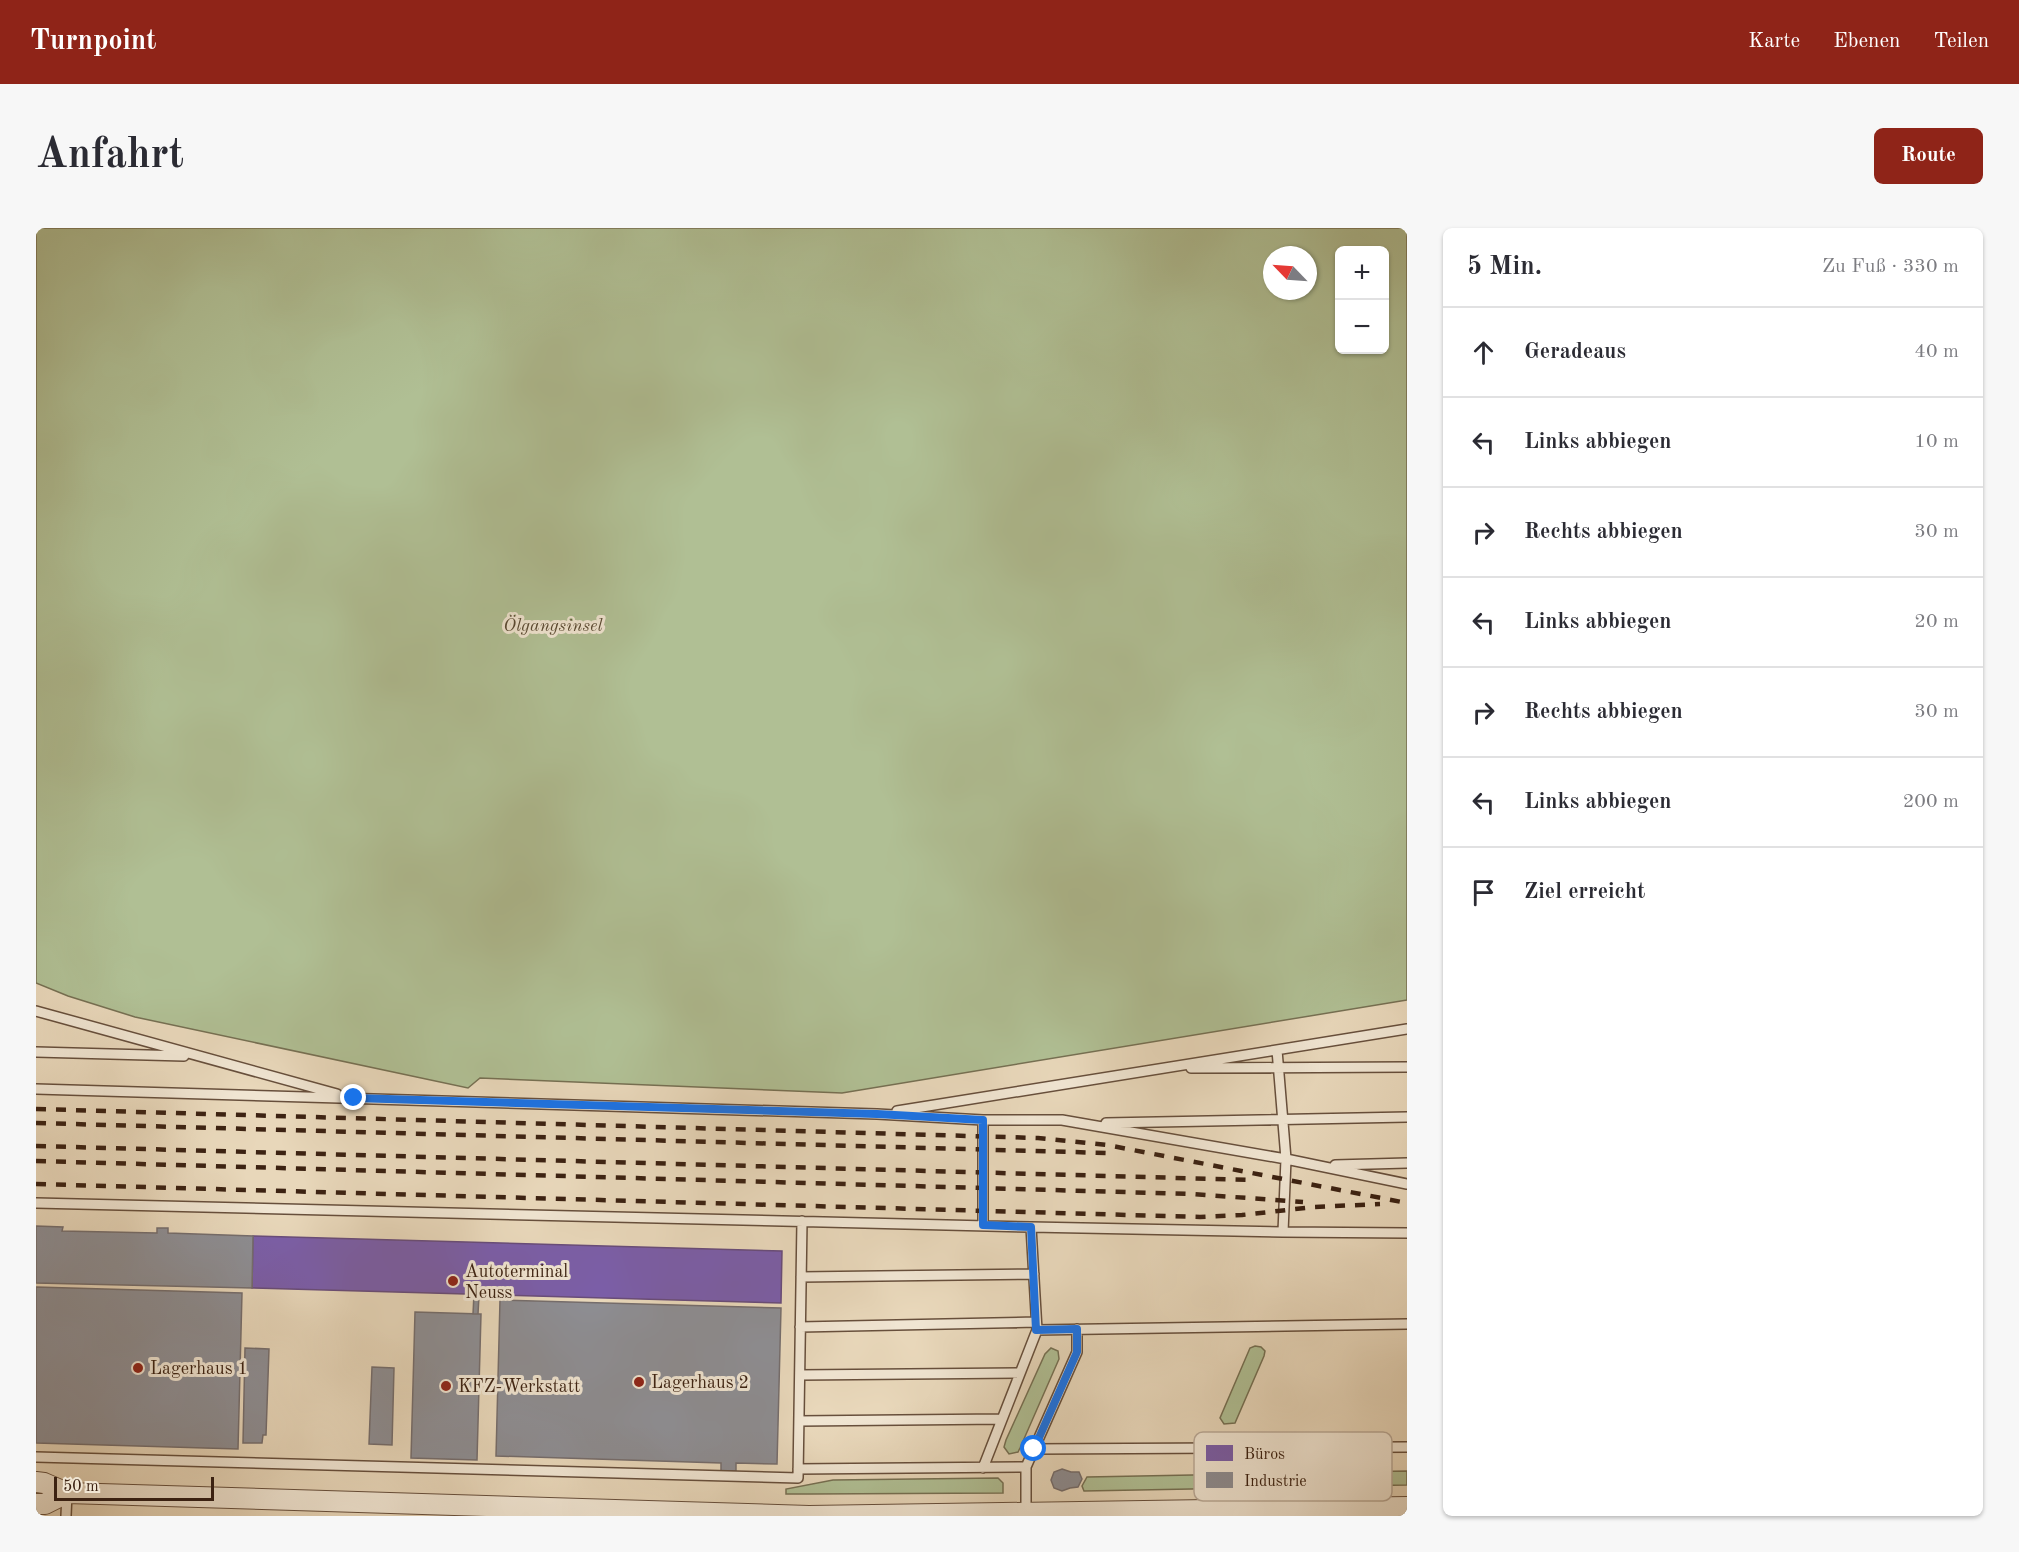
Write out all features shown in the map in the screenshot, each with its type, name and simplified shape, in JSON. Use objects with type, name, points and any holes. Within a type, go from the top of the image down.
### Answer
[{"type":"street","points":[[36,1482],[67,1492],[809,1516],[1179,1513],[1407,1507]]},
{"type":"street","points":[[36,1504],[45,1504],[67,1492]]},
{"type":"lane","points":[[36,1011],[354,1098]]},
{"type":"lane","points":[[877,1114],[1407,1029]]},
{"type":"lane","points":[[1277,1050],[1286,1159],[1283,1232]]},
{"type":"lane","points":[[36,1052],[199,1057]]},
{"type":"lane","points":[[1162,1068],[1407,1067]]},
{"type":"lane","points":[[36,1089],[877,1114],[983,1120],[1062,1120],[1286,1159],[1407,1184]]},
{"type":"lane","points":[[1083,1124],[1407,1117]]},
{"type":"lane","points":[[983,1120],[983,1225]]},
{"type":"lane","points":[[1317,1165],[1407,1163]]},
{"type":"lane","points":[[36,1203],[1031,1227],[1407,1233]]},
{"type":"lane","points":[[36,1457],[798,1478],[802,1221]]},
{"type":"lane","points":[[983,1468],[1036,1326],[1031,1227]]},
{"type":"lane","points":[[801,1277],[1034,1274]]},
{"type":"lane","points":[[800,1327],[1036,1326],[1077,1329],[1407,1324]]},
{"type":"lane","points":[[1026,1513],[1026,1467],[1077,1352],[1077,1329]]},
{"type":"lane","points":[[800,1375],[1020,1372]]},
{"type":"lane","points":[[799,1421],[1002,1419]]},
{"type":"lane","points":[[1392,1447],[1407,1447]]},
{"type":"lane","points":[[1034,1449],[1194,1448]]},
{"type":"lane","points":[[798,1469],[1026,1467]]},
{"type":"lane","points":[[66,1516],[67,1492]]},
{"type":"green space","name":"Ölgangsinsel","points":[[36,228],[1407,228],[1407,1000],[842,1093],[480,1078],[468,1088],[135,1017],[68,996],[36,983]]},
{"type":"green space","points":[[1255,1346],[1265,1351],[1264,1356],[1235,1423],[1224,1424],[1220,1418],[1250,1348]]},
{"type":"green space","points":[[1051,1348],[1058,1351],[1059,1359],[1018,1452],[1009,1454],[1004,1447],[1006,1440],[1045,1354]]},
{"type":"green space","points":[[1392,1471],[1407,1471],[1407,1485],[1392,1485]]},
{"type":"green space","points":[[1194,1475],[1194,1489],[1084,1491],[1082,1486],[1087,1477]]},
{"type":"green space","points":[[998,1478],[1003,1483],[1003,1493],[786,1494],[786,1489],[833,1480]]},
{"type":"building: Büros","points":[[253,1236],[782,1251],[781,1303],[252,1288]]},
{"type":"building: Industrie","points":[[36,1226],[63,1227],[62,1231],[157,1233],[157,1228],[168,1228],[168,1233],[253,1236],[252,1288],[36,1283]]},
{"type":"building: Industrie","name":"Lagerhaus 1","points":[[36,1287],[242,1293],[238,1449],[36,1443]]},
{"type":"building: Industrie","points":[[474,1294],[479,1295],[478,1314],[473,1314]]},
{"type":"building: Industrie","name":"Lagerhaus 2","points":[[500,1300],[781,1308],[777,1464],[736,1463],[736,1471],[721,1471],[721,1463],[496,1456]]},
{"type":"building: Industrie","name":"KFZ-Werkstatt","points":[[415,1312],[481,1314],[477,1460],[411,1458]]},
{"type":"building: Industrie","points":[[245,1348],[269,1349],[266,1435],[263,1435],[262,1443],[243,1443]]},
{"type":"building: Industrie","points":[[372,1367],[394,1368],[392,1445],[369,1444]]},
{"type":"building: Industrie","points":[[1062,1469],[1079,1472],[1082,1479],[1078,1487],[1062,1491],[1054,1488],[1051,1480],[1054,1472]]},
{"type":"railway","points":[[36,1109],[1038,1138],[1107,1145],[1407,1203]]},
{"type":"railway","points":[[36,1123],[1107,1153]]},
{"type":"railway","points":[[36,1146],[1251,1180]]},
{"type":"railway","points":[[36,1161],[1192,1194],[1303,1202]]},
{"type":"railway","points":[[36,1184],[1200,1217],[1380,1204]]},
{"type":"place","name":"Autoterminal Neuss","points":[[453,1281]]},
{"type":"place","name":"Lagerhaus 1","points":[[138,1368]]},
{"type":"place","name":"Lagerhaus 2","points":[[639,1382]]},
{"type":"place","name":"KFZ-Werkstatt","points":[[446,1386]]},
{"type":"route","points":[[354,1098],[877,1114],[983,1120],[983,1225],[1031,1227],[1036,1330],[1077,1329],[1077,1352],[1034,1449]]}]
